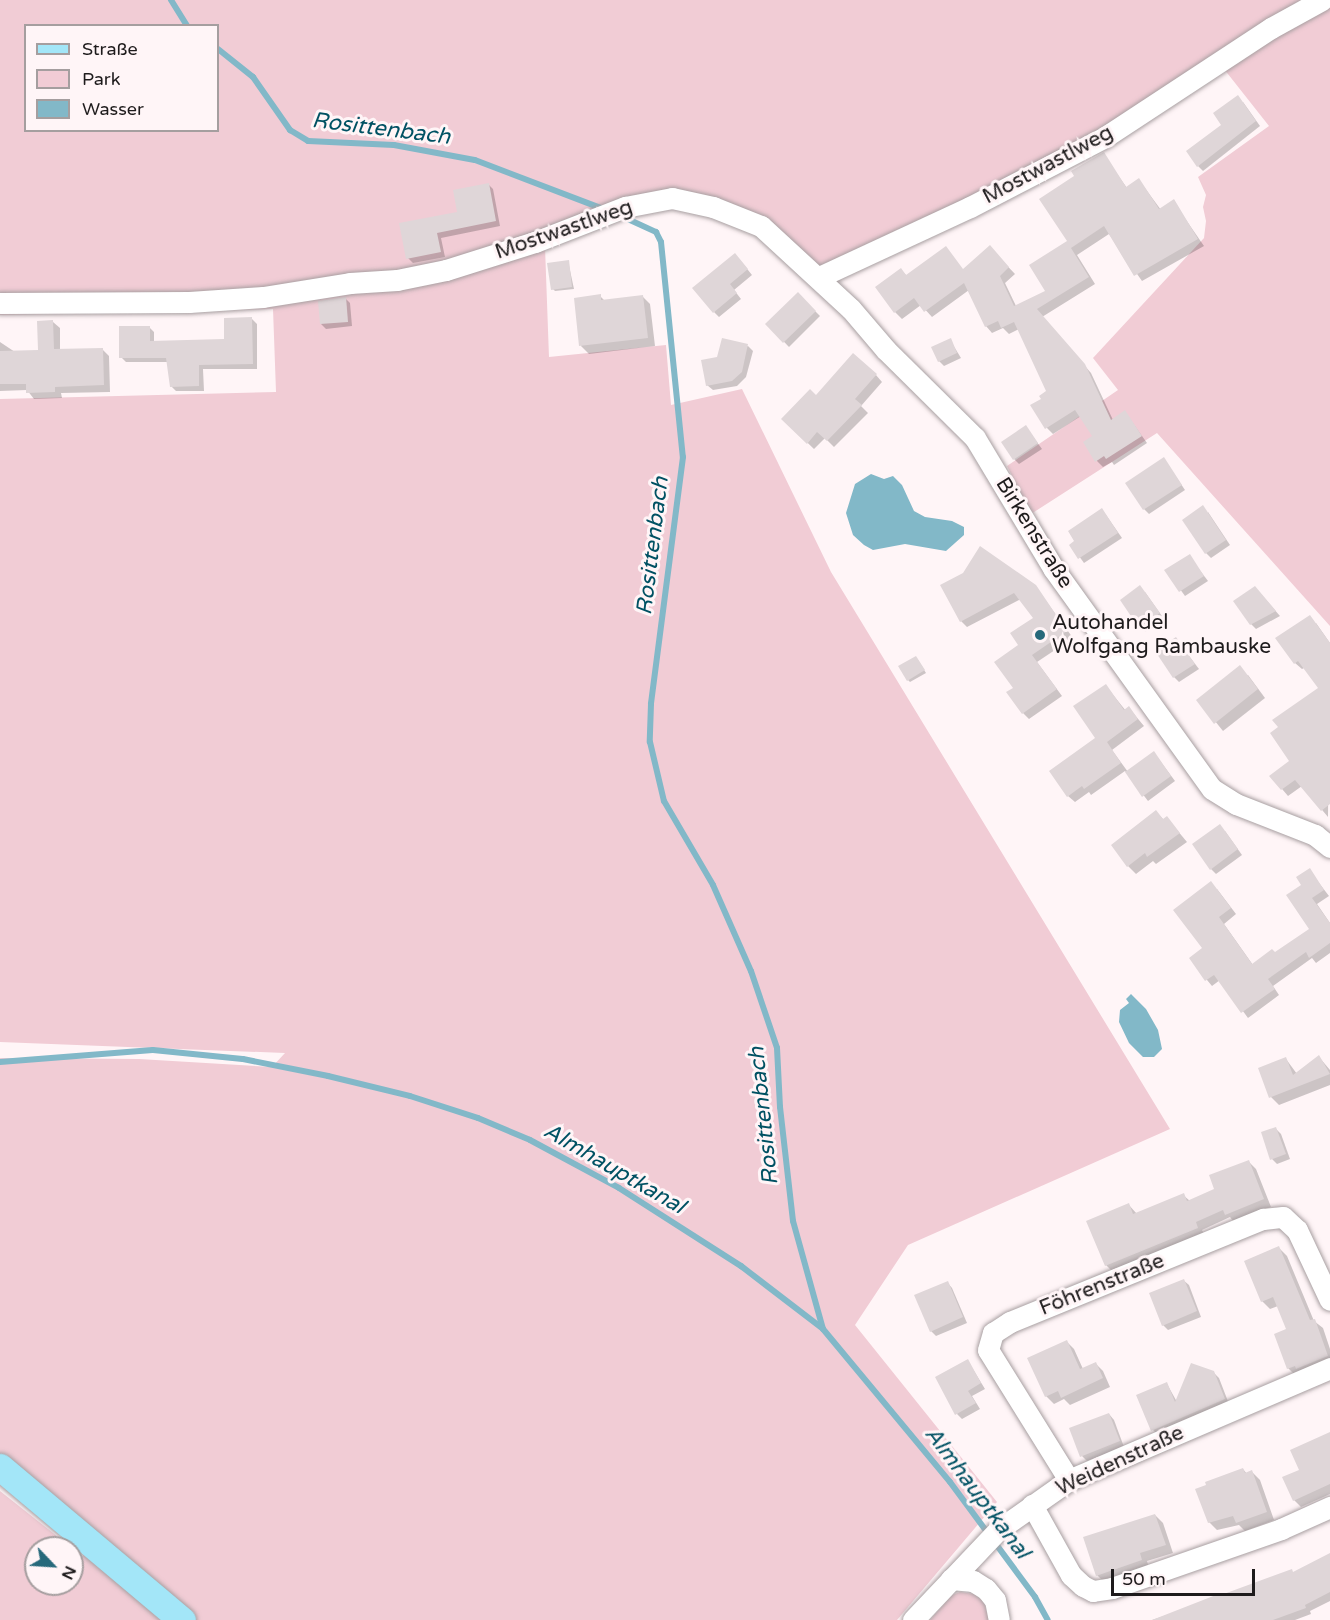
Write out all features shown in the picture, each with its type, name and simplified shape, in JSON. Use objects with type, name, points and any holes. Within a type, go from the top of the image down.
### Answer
[{"type":"main road","points":[[0,1467],[182,1620]]},
{"type":"street","name":"Mostwastlweg","points":[[0,303],[189,302],[263,297],[350,284],[397,280],[446,270],[536,242],[603,213],[672,198],[713,207],[761,226],[819,278],[970,207],[1106,137],[1270,28],[1322,0]]},
{"type":"street","name":"Birkenstraße","points":[[819,278],[851,309],[886,350],[975,438],[1053,568],[1212,789],[1236,804],[1315,835],[1330,847]]},
{"type":"street","name":"Föhrenstraße","points":[[1069,1480],[988,1350],[993,1333],[1010,1322],[1263,1219],[1283,1217],[1297,1230],[1330,1300]]},
{"type":"street","name":"Weidenstraße","points":[[913,1620],[998,1530],[1069,1480],[1330,1368]]},
{"type":"street","points":[[1032,1505],[1071,1575],[1083,1586],[1093,1591],[1112,1588],[1281,1529],[1330,1507]]},
{"type":"street","points":[[951,1579],[974,1581],[986,1589],[995,1600],[999,1620]]},
{"type":"green space","points":[[0,0],[1330,0],[1330,626],[1157,433],[1031,514],[1007,466],[1118,390],[1093,358],[1204,238],[1206,221],[1203,207],[1206,195],[1198,177],[1269,126],[1224,69],[844,271],[817,291],[769,242],[719,218],[663,207],[614,220],[545,247],[549,357],[666,345],[671,405],[742,389],[831,572],[1170,1129],[908,1245],[855,1325],[997,1502],[897,1620],[0,1620],[0,1491],[57,1536],[24,1536],[24,1596],[84,1596],[84,1554],[99,1535],[0,1455],[0,1058],[139,1059],[272,1067],[285,1053],[0,1042],[0,399],[276,392],[273,309],[0,315]]},
{"type":"green space","points":[[960,1592],[974,1594],[984,1602],[989,1620],[930,1620],[952,1595]]},
{"type":"water","points":[[871,474],[884,479],[893,476],[902,485],[914,511],[925,517],[952,521],[964,527],[964,535],[946,551],[905,544],[873,550],[864,545],[853,535],[846,513],[855,484]]},
{"type":"water","points":[[1131,994],[1146,1009],[1158,1030],[1162,1049],[1154,1057],[1143,1057],[1129,1043],[1119,1022],[1120,1010],[1129,1003],[1126,999]]},
{"type":"building","points":[[1238,95],[1256,121],[1197,167],[1186,151],[1221,125],[1213,113]]},
{"type":"building","points":[[1104,152],[1126,187],[1139,178],[1159,209],[1174,199],[1198,239],[1134,276],[1104,226],[1071,248],[1089,277],[1037,309],[1085,364],[1111,420],[1125,410],[1142,436],[1106,459],[1104,456],[1095,462],[1083,442],[1092,436],[1075,410],[1045,429],[1030,405],[1041,399],[1039,396],[1046,391],[1014,322],[1001,328],[998,321],[985,327],[964,283],[924,312],[914,298],[894,313],[875,287],[901,268],[906,275],[946,246],[963,269],[990,245],[1009,267],[1000,276],[1014,306],[1045,291],[1029,265],[1067,241],[1039,199],[1074,176],[1071,171]]},
{"type":"building","points":[[489,183],[496,221],[437,233],[441,252],[406,259],[399,223],[457,212],[453,190]]},
{"type":"building","points":[[735,253],[748,269],[730,284],[737,293],[713,313],[692,288]]},
{"type":"building","points":[[569,260],[572,287],[551,290],[547,263]]},
{"type":"building","points":[[798,292],[816,311],[783,343],[765,324]]},
{"type":"building","points":[[601,294],[601,300],[643,295],[648,338],[579,346],[574,298]]},
{"type":"building","points":[[346,297],[348,322],[320,324],[318,301]]},
{"type":"building","points":[[252,317],[253,364],[199,365],[199,386],[170,387],[166,358],[119,358],[119,326],[150,326],[150,341],[224,339],[224,318]]},
{"type":"building","points":[[53,320],[54,349],[103,348],[104,385],[55,387],[55,392],[26,393],[26,384],[0,384],[0,351],[38,350],[37,321]]},
{"type":"building","points":[[722,338],[748,344],[742,372],[732,381],[706,386],[701,360],[717,357]]},
{"type":"building","points":[[951,338],[957,353],[938,362],[931,347]]},
{"type":"building","points":[[853,353],[877,374],[855,399],[862,405],[827,441],[817,432],[807,444],[781,419],[810,389],[816,395]]},
{"type":"building","points":[[1026,425],[1038,443],[1013,460],[1001,442]]},
{"type":"building","points":[[1164,457],[1182,485],[1143,510],[1125,483]]},
{"type":"building","points":[[1203,505],[1226,540],[1205,554],[1182,520]]},
{"type":"building","points":[[1102,508],[1118,533],[1078,559],[1069,545],[1074,541],[1068,531]]},
{"type":"building","points":[[980,546],[1036,585],[1067,631],[1032,655],[1057,689],[1022,714],[1006,692],[1013,688],[994,662],[1018,645],[1010,633],[1033,618],[1014,593],[960,622],[940,585],[963,573]]},
{"type":"building","points":[[1190,554],[1204,576],[1179,592],[1164,570]]},
{"type":"building","points":[[1140,585],[1160,613],[1139,628],[1120,600]]},
{"type":"building","points":[[1255,586],[1276,611],[1250,625],[1233,601]]},
{"type":"building","points":[[1310,615],[1330,643],[1330,804],[1321,811],[1295,780],[1281,790],[1269,776],[1289,761],[1270,733],[1278,727],[1272,720],[1318,688],[1298,661],[1294,664],[1275,638]]},
{"type":"building","points":[[1176,637],[1195,664],[1173,678],[1155,651]]},
{"type":"building","points":[[916,656],[925,670],[907,681],[898,666]]},
{"type":"building","points":[[1240,665],[1258,689],[1214,724],[1196,700]]},
{"type":"building","points":[[1106,684],[1124,710],[1129,706],[1138,719],[1107,742],[1121,763],[1084,789],[1082,786],[1067,797],[1049,771],[1095,738],[1073,706]]},
{"type":"building","points":[[1154,751],[1171,776],[1142,797],[1125,772]]},
{"type":"building","points":[[1156,810],[1163,819],[1167,816],[1180,833],[1147,857],[1145,853],[1127,867],[1111,845]]},
{"type":"building","points":[[1220,824],[1238,849],[1210,870],[1192,844]]},
{"type":"building","points":[[1310,868],[1324,890],[1312,898],[1330,923],[1330,943],[1309,958],[1306,952],[1268,979],[1275,989],[1241,1013],[1214,975],[1205,981],[1189,958],[1202,948],[1173,910],[1211,881],[1231,908],[1219,917],[1252,964],[1272,949],[1275,952],[1309,929],[1286,895],[1301,885],[1296,877]]},
{"type":"building","points":[[1319,1055],[1330,1074],[1269,1098],[1258,1068],[1286,1057],[1293,1075]]},
{"type":"building","points":[[1276,1127],[1286,1154],[1270,1160],[1261,1132]]},
{"type":"building","points":[[1249,1160],[1264,1199],[1225,1215],[1223,1210],[1196,1222],[1198,1228],[1105,1266],[1086,1221],[1129,1203],[1133,1214],[1184,1193],[1187,1201],[1214,1189],[1209,1175]]},
{"type":"building","points":[[1279,1246],[1310,1320],[1315,1319],[1328,1356],[1296,1369],[1295,1366],[1287,1369],[1274,1334],[1286,1329],[1273,1297],[1261,1302],[1244,1261]]},
{"type":"building","points":[[1184,1279],[1197,1311],[1162,1326],[1149,1293]]},
{"type":"building","points":[[948,1281],[963,1317],[930,1332],[914,1295]]},
{"type":"building","points":[[1067,1340],[1080,1369],[1096,1362],[1103,1378],[1061,1398],[1058,1391],[1045,1397],[1027,1358]]},
{"type":"building","points":[[968,1359],[981,1383],[968,1391],[976,1403],[955,1415],[935,1377]]},
{"type":"building","points":[[1191,1363],[1214,1371],[1225,1399],[1151,1431],[1136,1395],[1167,1382],[1175,1402]]},
{"type":"building","points":[[1109,1413],[1120,1441],[1080,1457],[1069,1428]]},
{"type":"building","points":[[1330,1432],[1330,1484],[1293,1501],[1282,1477],[1299,1470],[1290,1450]]},
{"type":"building","points":[[1243,1468],[1245,1473],[1252,1470],[1267,1512],[1236,1523],[1233,1516],[1208,1523],[1195,1489],[1206,1485],[1205,1482]]},
{"type":"building","points":[[1155,1514],[1166,1545],[1140,1553],[1142,1560],[1096,1576],[1083,1537]]},
{"type":"building","points":[[1330,1553],[1330,1592],[1305,1605],[1306,1608],[1273,1620],[1152,1620],[1221,1593],[1221,1595],[1292,1569],[1293,1572]]},
{"type":"waterway","name":"Rosittenbach","points":[[171,0],[186,24]]},
{"type":"waterway","name":"Rosittenbach","points":[[219,50],[253,77],[290,130],[308,141],[394,145],[475,160],[603,209]]},
{"type":"waterway","name":"Rosittenbach","points":[[619,215],[656,232],[661,242],[683,457],[651,704],[650,742],[664,801],[713,885],[751,971],[777,1048],[780,1107],[793,1221],[823,1329]]},
{"type":"waterway","name":"Almhauptkanal","points":[[0,1062],[153,1050],[243,1059],[410,1096],[478,1118],[530,1140],[619,1188],[741,1266],[823,1329],[950,1482],[1035,1597],[1048,1620]]},
{"type":"place","name":"Autohandel Wolfgang Rambauske","points":[[1040,635]]}]
